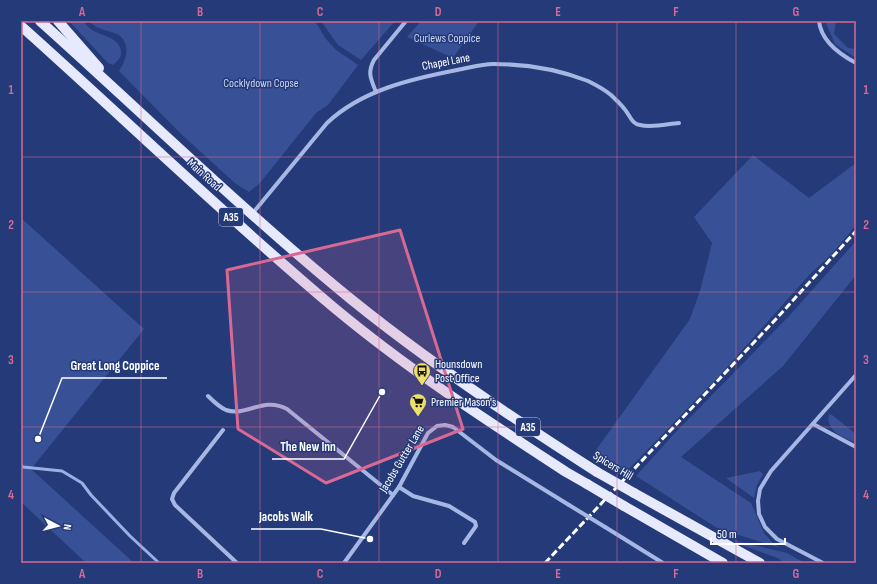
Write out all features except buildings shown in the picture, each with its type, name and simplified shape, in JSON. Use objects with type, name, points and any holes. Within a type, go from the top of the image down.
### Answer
[{"type":"main road","name":"Main Road","points":[[40,21],[252,214],[352,300],[460,381]]},
{"type":"main road","points":[[58,21],[98,65],[104,78]]},
{"type":"main road","name":"Main Road","points":[[21,26],[242,227],[333,307],[392,354],[450,396],[553,464],[722,563]]},
{"type":"main road","name":"Spicers Hill","points":[[460,381],[493,405],[597,472],[760,563]]},
{"type":"street","points":[[376,92],[370,74],[370,67],[406,21]]},
{"type":"street","points":[[819,21],[823,36],[843,56],[856,63]]},
{"type":"street","name":"Chapel Lane","points":[[252,214],[337,114],[376,92],[418,78],[492,64],[533,66],[557,71],[589,81],[602,88],[612,96],[626,111],[633,122],[638,125],[650,126],[679,123]]},
{"type":"street","points":[[823,563],[777,539],[765,527],[759,514],[758,504],[760,489],[771,471],[856,375]]},
{"type":"street","points":[[208,396],[222,408],[231,411],[245,410],[268,404],[281,406],[393,495]]},
{"type":"street","points":[[813,424],[856,448]]},
{"type":"street","name":"Jacobs Gutter Lane","points":[[344,563],[399,487],[428,433],[437,426],[444,425],[453,427],[496,460],[663,563]]},
{"type":"street","points":[[223,430],[174,493],[172,499],[175,506],[237,563]]},
{"type":"street","points":[[399,487],[414,496],[449,506],[475,522],[476,526],[464,543]]},
{"type":"highlighted area","points":[[400,230],[463,429],[326,483],[238,429],[227,270]]},
{"type":"green space","points":[[69,21],[83,21],[92,30],[114,40],[120,47],[121,52],[118,60],[113,65],[108,63]]},
{"type":"green space","name":"Cocklydown Copse","points":[[89,21],[315,21],[326,39],[335,49],[358,65],[328,105],[316,113],[260,183],[249,192],[236,184],[181,134],[119,71],[124,63],[126,54],[125,44],[120,36],[100,29]]},
{"type":"green space","points":[[321,21],[395,21],[361,60],[338,45]]},
{"type":"green space","name":"Curlews Coppice","points":[[421,21],[479,21],[453,58],[407,37]]},
{"type":"green space","points":[[825,21],[836,21],[834,34],[848,48],[856,49],[856,58],[835,44]]},
{"type":"green space","points":[[753,155],[809,198],[856,163],[856,225],[831,255],[810,274],[721,374],[622,476],[593,459],[596,450],[690,319],[700,291],[712,243],[694,217]]},
{"type":"green space","points":[[21,218],[144,329],[31,469],[134,563],[86,563],[21,502]]},
{"type":"green space","points":[[856,241],[856,275],[783,366],[681,457],[751,503],[764,533],[780,548],[717,528],[636,476],[674,434],[789,316]]},
{"type":"green space","points":[[829,414],[856,434],[856,443],[841,436],[832,429],[828,420]]},
{"type":"green space","points":[[760,471],[763,474],[757,485],[754,498],[726,478]]},
{"type":"green space","points":[[732,540],[787,553],[805,563],[784,563],[778,558],[741,545]]},
{"type":"waterway","points":[[21,465],[23,467],[62,471],[82,483],[91,495],[130,536],[159,563]]},
{"type":"railway","points":[[545,563],[777,318],[856,231]]},
{"type":"place","name":"Hounsdown Post Office","points":[[422,386]]},
{"type":"place","name":"The New Inn","points":[[382,392]]},
{"type":"place","name":"Premier Mason's","points":[[418,417]]},
{"type":"place","name":"Great Long Coppice","points":[[38,439]]},
{"type":"place","name":"Jacobs Walk","points":[[370,539]]}]
